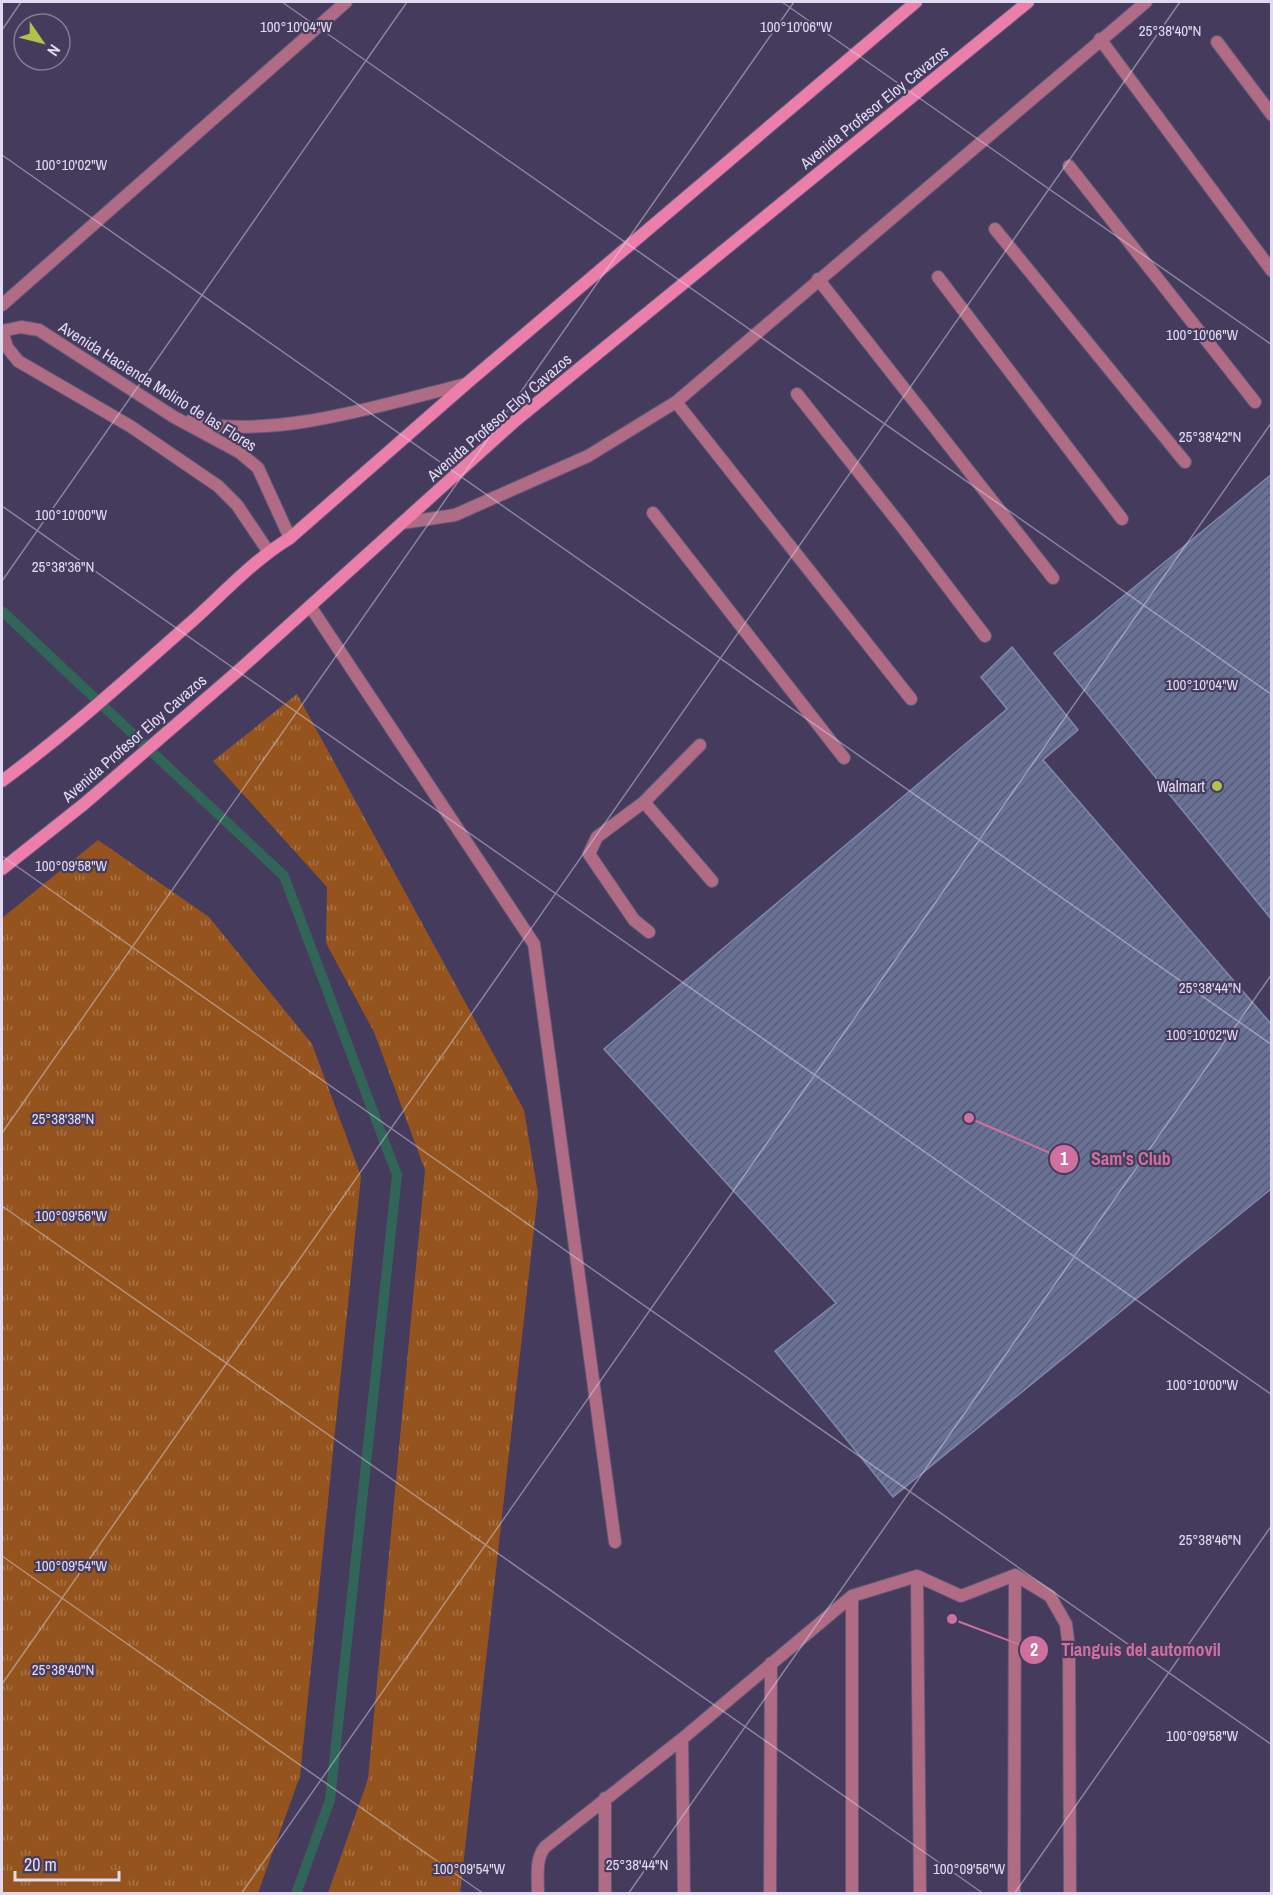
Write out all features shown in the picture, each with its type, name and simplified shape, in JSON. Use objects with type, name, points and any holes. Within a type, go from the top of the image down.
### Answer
[{"type":"main road","points":[[2,781],[34,757],[189,624],[268,551],[290,538],[466,384],[916,2]]},
{"type":"main road","name":"Avenida Profesor Eloy Cavazos","points":[[2,869],[84,804],[238,671],[515,421],[1028,2]]},
{"type":"street","points":[[2,305],[346,2]]},
{"type":"street","points":[[402,524],[455,515],[588,456],[676,402],[1146,2]]},
{"type":"street","points":[[1100,39],[1272,271]]},
{"type":"street","points":[[1218,42],[1272,115]]},
{"type":"street","points":[[1069,166],[1255,402]]},
{"type":"street","points":[[995,229],[1185,462]]},
{"type":"street","points":[[938,277],[1122,519]]},
{"type":"street","points":[[818,279],[1053,578]]},
{"type":"street","name":"Avenida Hacienda Molino de las Flores","points":[[268,551],[237,505],[218,486],[130,426],[18,361],[7,347],[2,332],[21,327],[39,330],[174,417],[239,452],[258,468],[290,538]]},
{"type":"street","points":[[174,417],[211,426],[272,424],[348,413],[466,384]]},
{"type":"street","points":[[797,394],[985,636]]},
{"type":"street","points":[[676,402],[911,699]]},
{"type":"street","points":[[653,513],[844,758]]},
{"type":"street","points":[[310,606],[534,944],[615,1542]]},
{"type":"street","points":[[649,932],[634,920],[589,854],[597,837],[644,802],[700,745]]},
{"type":"street","points":[[644,802],[712,881]]},
{"type":"street","points":[[538,1893],[538,1866],[541,1851],[682,1739],[852,1596],[916,1576],[961,1596],[1015,1575]]},
{"type":"street","points":[[1014,1893],[1015,1575]]},
{"type":"street","points":[[1015,1575],[1050,1596],[1066,1624],[1069,1648],[1070,1893]]},
{"type":"street","points":[[916,1576],[920,1893]]},
{"type":"street","points":[[852,1596],[852,1893]]},
{"type":"street","points":[[770,1893],[771,1663]]},
{"type":"street","points":[[682,1739],[684,1893]]},
{"type":"street","points":[[605,1798],[605,1893]]},
{"type":"green space","points":[[297,694],[524,1110],[538,1193],[460,1893],[328,1893],[368,1779],[425,1170],[374,1032],[326,943],[327,887],[213,761]]},
{"type":"green space","points":[[98,840],[209,917],[312,1044],[361,1176],[300,1776],[258,1893],[2,1893],[2,918]]},
{"type":"building","name":"Walmart","points":[[1272,474],[1272,920],[1054,653]]},
{"type":"building","points":[[1012,647],[1078,730],[1043,760],[1272,1025],[1272,1188],[893,1497],[775,1351],[836,1303],[604,1049],[1007,709],[981,677]]},
{"type":"waterway","points":[[2,611],[284,876],[397,1175],[330,1800],[296,1894]]},
{"type":"place","name":"Walmart","points":[[1217,786]]},
{"type":"place","name":"Sam's Club","points":[[969,1118]]},
{"type":"place","name":"Tianguis del automovil","points":[[952,1619]]}]
